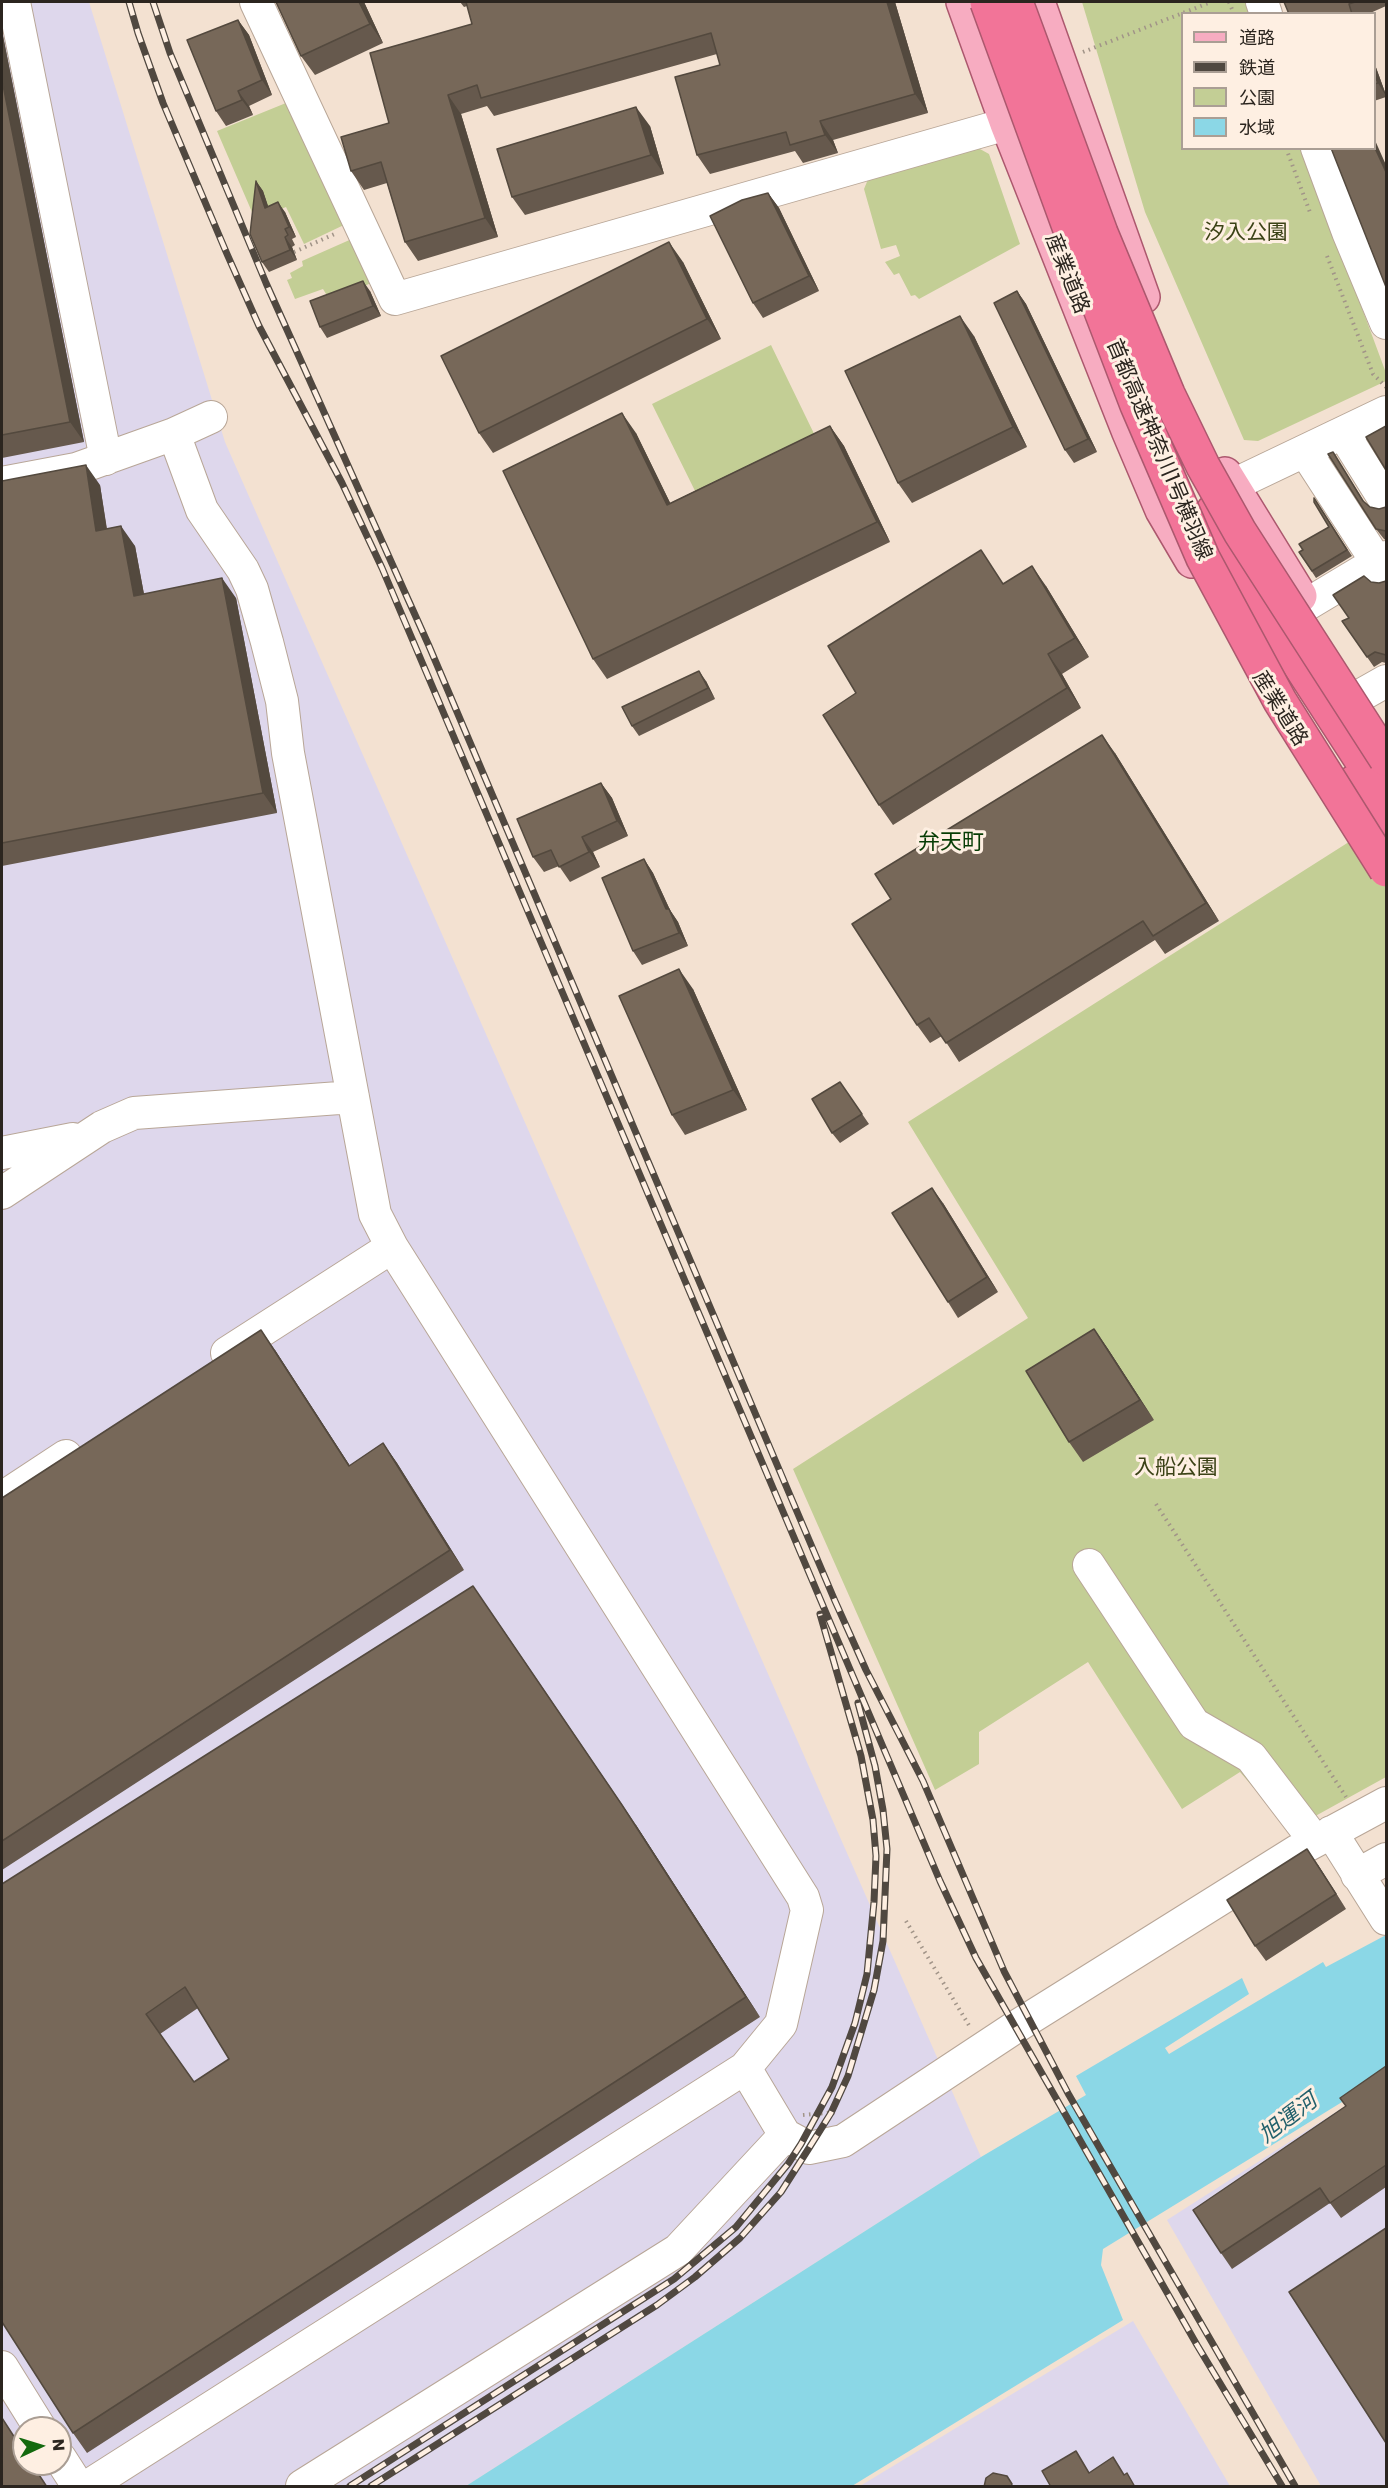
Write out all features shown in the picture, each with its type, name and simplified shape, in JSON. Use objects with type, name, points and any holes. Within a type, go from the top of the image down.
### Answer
[{"type":"highway","name":"首都高速神奈川1号横羽線","points":[[987,2],[1129,383],[1199,549],[1280,701],[1386,870]]},
{"type":"highway","name":"首都高速神奈川1号横羽線","points":[[1016,2],[1101,233],[1168,394],[1203,466],[1240,532],[1386,759]]},
{"type":"highway","points":[[1162,352],[1196,469],[1209,504],[1284,641],[1386,798]]},
{"type":"highway","points":[[1266,689],[1327,747],[1350,776],[1386,831]]},
{"type":"main road","name":"産業道路","points":[[963,2],[1007,124],[1162,510],[1266,689],[1386,880]]},
{"type":"main road","points":[[1038,2],[1162,352],[1180,392],[1231,486],[1306,605],[1375,687],[1386,732]]},
{"type":"street","points":[[14,2],[106,459]]},
{"type":"street","points":[[256,2],[395,299],[1075,105]]},
{"type":"street","points":[[1318,150],[1348,232],[1386,323]]},
{"type":"street","points":[[1231,486],[1386,412]]},
{"type":"street","points":[[2,483],[76,469],[174,434],[211,417]]},
{"type":"street","points":[[1343,433],[1386,502]]},
{"type":"street","points":[[88,2487],[745,2068],[781,2024],[807,1910],[803,1896],[392,1247],[375,1214],[288,753],[282,701],[267,642],[252,589],[243,570],[202,510],[174,434]]},
{"type":"street","points":[[1305,451],[1383,565],[1306,605]]},
{"type":"street","points":[[2,1193],[89,1136],[118,1119],[134,1113],[353,1097]]},
{"type":"street","points":[[2,1153],[89,1136]]},
{"type":"street","points":[[202,1369],[392,1247]]},
{"type":"street","points":[[2,1498],[92,1440]]},
{"type":"street","points":[[1089,1565],[1194,1724],[1251,1757],[1357,1875],[1386,1919]]},
{"type":"street","points":[[745,2068],[785,2135],[809,2148],[843,2141],[1014,2028],[1323,1837],[1386,1803]]},
{"type":"street","points":[[1357,1875],[1386,1859]]},
{"type":"street","points":[[302,2487],[678,2250],[785,2135]]},
{"type":"street","points":[[2,2367],[33,2416]]},
{"type":"path","points":[[1185,12],[1211,2]]},
{"type":"path","points":[[1078,54],[1181,14]]},
{"type":"path","points":[[1287,150],[1315,224]]},
{"type":"path","points":[[294,252],[360,224]]},
{"type":"path","points":[[1323,245],[1373,374],[1386,387]]},
{"type":"path","points":[[1156,1504],[1350,1803]]},
{"type":"path","points":[[906,1921],[970,2027]]},
{"type":"shaded area","points":[[2,2],[89,2],[225,442],[981,2157],[466,2486],[2,2486]]},
{"type":"shaded area","points":[[1386,2080],[1386,2486],[1321,2486],[1167,2220]]},
{"type":"shaded area","points":[[1133,2321],[1230,2486],[860,2486]]},
{"type":"green space","name":"汐入公園","points":[[1082,2],[1248,2],[1252,12],[1181,12],[1181,150],[1303,150],[1386,373],[1386,381],[1258,441],[1244,440],[1145,212]]},
{"type":"green space","points":[[286,103],[346,224],[304,244],[286,207],[255,219],[217,131]]},
{"type":"green space","points":[[971,144],[989,154],[1020,244],[919,299],[915,295],[911,296],[899,273],[894,275],[885,262],[900,256],[896,245],[881,249],[864,189],[869,177]]},
{"type":"green space","points":[[354,238],[375,281],[331,302],[323,289],[295,299],[287,280],[292,278],[290,273],[303,266],[302,261]]},
{"type":"green space","points":[[771,345],[820,446],[702,505],[652,404]]},
{"type":"green space","name":"入船公園","points":[[1363,833],[1386,867],[1386,1777],[1290,1830],[1240,1772],[1182,1809],[1088,1662],[979,1732],[979,1764],[935,1790],[793,1469],[1028,1318],[908,1122]]},
{"type":"water","name":"旭運河","points":[[1386,1935],[1386,2075],[1103,2249],[1101,2265],[1123,2320],[852,2486],[466,2486],[981,2157],[1086,2095],[1076,2076],[1242,1978],[1249,1994],[1165,2048],[1169,2054],[1323,1962],[1326,1967]]},
{"type":"building","points":[[276,2],[359,2],[370,24],[301,56]]},
{"type":"building","points":[[466,2],[887,2],[915,94],[820,121],[825,135],[790,145],[786,132],[697,155],[675,77],[720,65],[711,33],[481,98],[477,85],[448,95],[485,218],[405,242],[381,162],[351,171],[341,137],[389,123],[370,53],[472,24]]},
{"type":"building","points":[[1284,2],[1355,2],[1349,4],[1351,12],[1288,12]]},
{"type":"building","points":[[238,20],[262,80],[238,91],[242,100],[216,111],[187,40]]},
{"type":"building","points":[[2,80],[70,422],[2,435]]},
{"type":"building","points":[[636,107],[651,155],[512,197],[497,149]]},
{"type":"building","points":[[1332,150],[1376,150],[1386,172],[1386,287]]},
{"type":"building","points":[[256,181],[265,208],[278,202],[289,227],[285,229],[288,235],[285,237],[290,250],[262,262],[250,234]]},
{"type":"building","points":[[768,193],[809,276],[753,303],[710,216],[742,200]]},
{"type":"building","points":[[669,242],[707,319],[479,433],[441,356]]},
{"type":"building","points":[[363,281],[373,306],[320,327],[310,301]]},
{"type":"building","points":[[1017,291],[1088,439],[1065,450],[994,303]]},
{"type":"building","points":[[960,316],[1013,427],[898,483],[845,371]]},
{"type":"building","points":[[622,413],[667,505],[830,426],[877,522],[593,659],[503,471]]},
{"type":"building","points":[[1386,426],[1386,470],[1366,437]]},
{"type":"building","points":[[1333,452],[1363,501],[1370,507],[1379,509],[1386,507],[1386,531],[1376,529],[1328,454]]},
{"type":"building","points":[[86,465],[96,531],[121,526],[134,596],[222,578],[263,793],[2,843],[2,481]]},
{"type":"building","points":[[1314,498],[1347,550],[1312,571],[1299,552],[1303,550],[1299,544],[1329,527],[1314,502]]},
{"type":"building","points":[[981,550],[1003,584],[1032,566],[1075,638],[1048,654],[1067,688],[879,805],[823,715],[856,693],[828,646]]},
{"type":"building","points":[[1364,576],[1371,582],[1386,581],[1386,655],[1375,652],[1367,657],[1342,621],[1349,618],[1333,595]]},
{"type":"building","points":[[699,671],[708,688],[632,726],[622,707]]},
{"type":"building","points":[[1102,735],[1206,903],[1153,936],[1143,921],[946,1043],[929,1018],[917,1025],[852,924],[891,899],[875,874]]},
{"type":"building","points":[[601,783],[617,821],[582,837],[589,852],[559,867],[551,850],[533,857],[517,819]]},
{"type":"building","points":[[644,859],[679,933],[633,951],[602,878]]},
{"type":"building","points":[[679,969],[733,1090],[672,1115],[619,996]]},
{"type":"building","points":[[840,1082],[862,1114],[832,1133],[812,1099]]},
{"type":"building","points":[[932,1188],[987,1277],[948,1302],[892,1213]]},
{"type":"building","points":[[1094,1329],[1140,1400],[1069,1442],[1026,1371]]},
{"type":"building","points":[[261,1330],[349,1466],[383,1443],[450,1550],[2,1841],[2,1498]]},
{"type":"building","points":[[473,1586],[622,1805],[746,1997],[73,2433],[72,2416],[62,2416],[2,2322],[2,1884]],"holes":[[[185,1987],[229,2059],[194,2082],[146,2014]]]},
{"type":"building","points":[[1307,1849],[1336,1894],[1255,1946],[1227,1900]]},
{"type":"building","points":[[1386,2066],[1386,2165],[1330,2203],[1320,2188],[1221,2253],[1193,2210],[1346,2106],[1340,2098]]},
{"type":"building","points":[[1386,2228],[1386,2443],[1289,2292]]},
{"type":"building","points":[[2,2418],[12,2433],[12,2476],[40,2476],[47,2487],[2,2487]]},
{"type":"building","points":[[1076,2451],[1089,2473],[1113,2457],[1124,2475],[1127,2473],[1135,2487],[1051,2487],[1042,2471]]},
{"type":"building","points":[[993,2473],[1007,2476],[1012,2484],[1011,2487],[984,2487],[986,2478]]},
{"type":"railway","points":[[129,2],[163,103],[227,254],[259,326],[342,483],[382,568],[940,1881],[976,1958],[1197,2345],[1282,2486]]},
{"type":"railway","points":[[153,2],[170,53],[266,283],[429,646],[835,1601],[866,1670],[923,1781],[1004,1971],[1069,2095],[1295,2486]]},
{"type":"railway","points":[[350,2486],[674,2279],[736,2227],[788,2164],[832,2087],[855,2023],[867,1974],[876,1856],[873,1820],[861,1756],[820,1614]]},
{"type":"railway","points":[[371,2486],[657,2305],[695,2277],[740,2238],[781,2192],[831,2113],[848,2076],[874,1990],[883,1941],[887,1849],[883,1810],[875,1766],[858,1703]]},
{"type":"district","name":"弁天町","points":[[951,843]]}]
